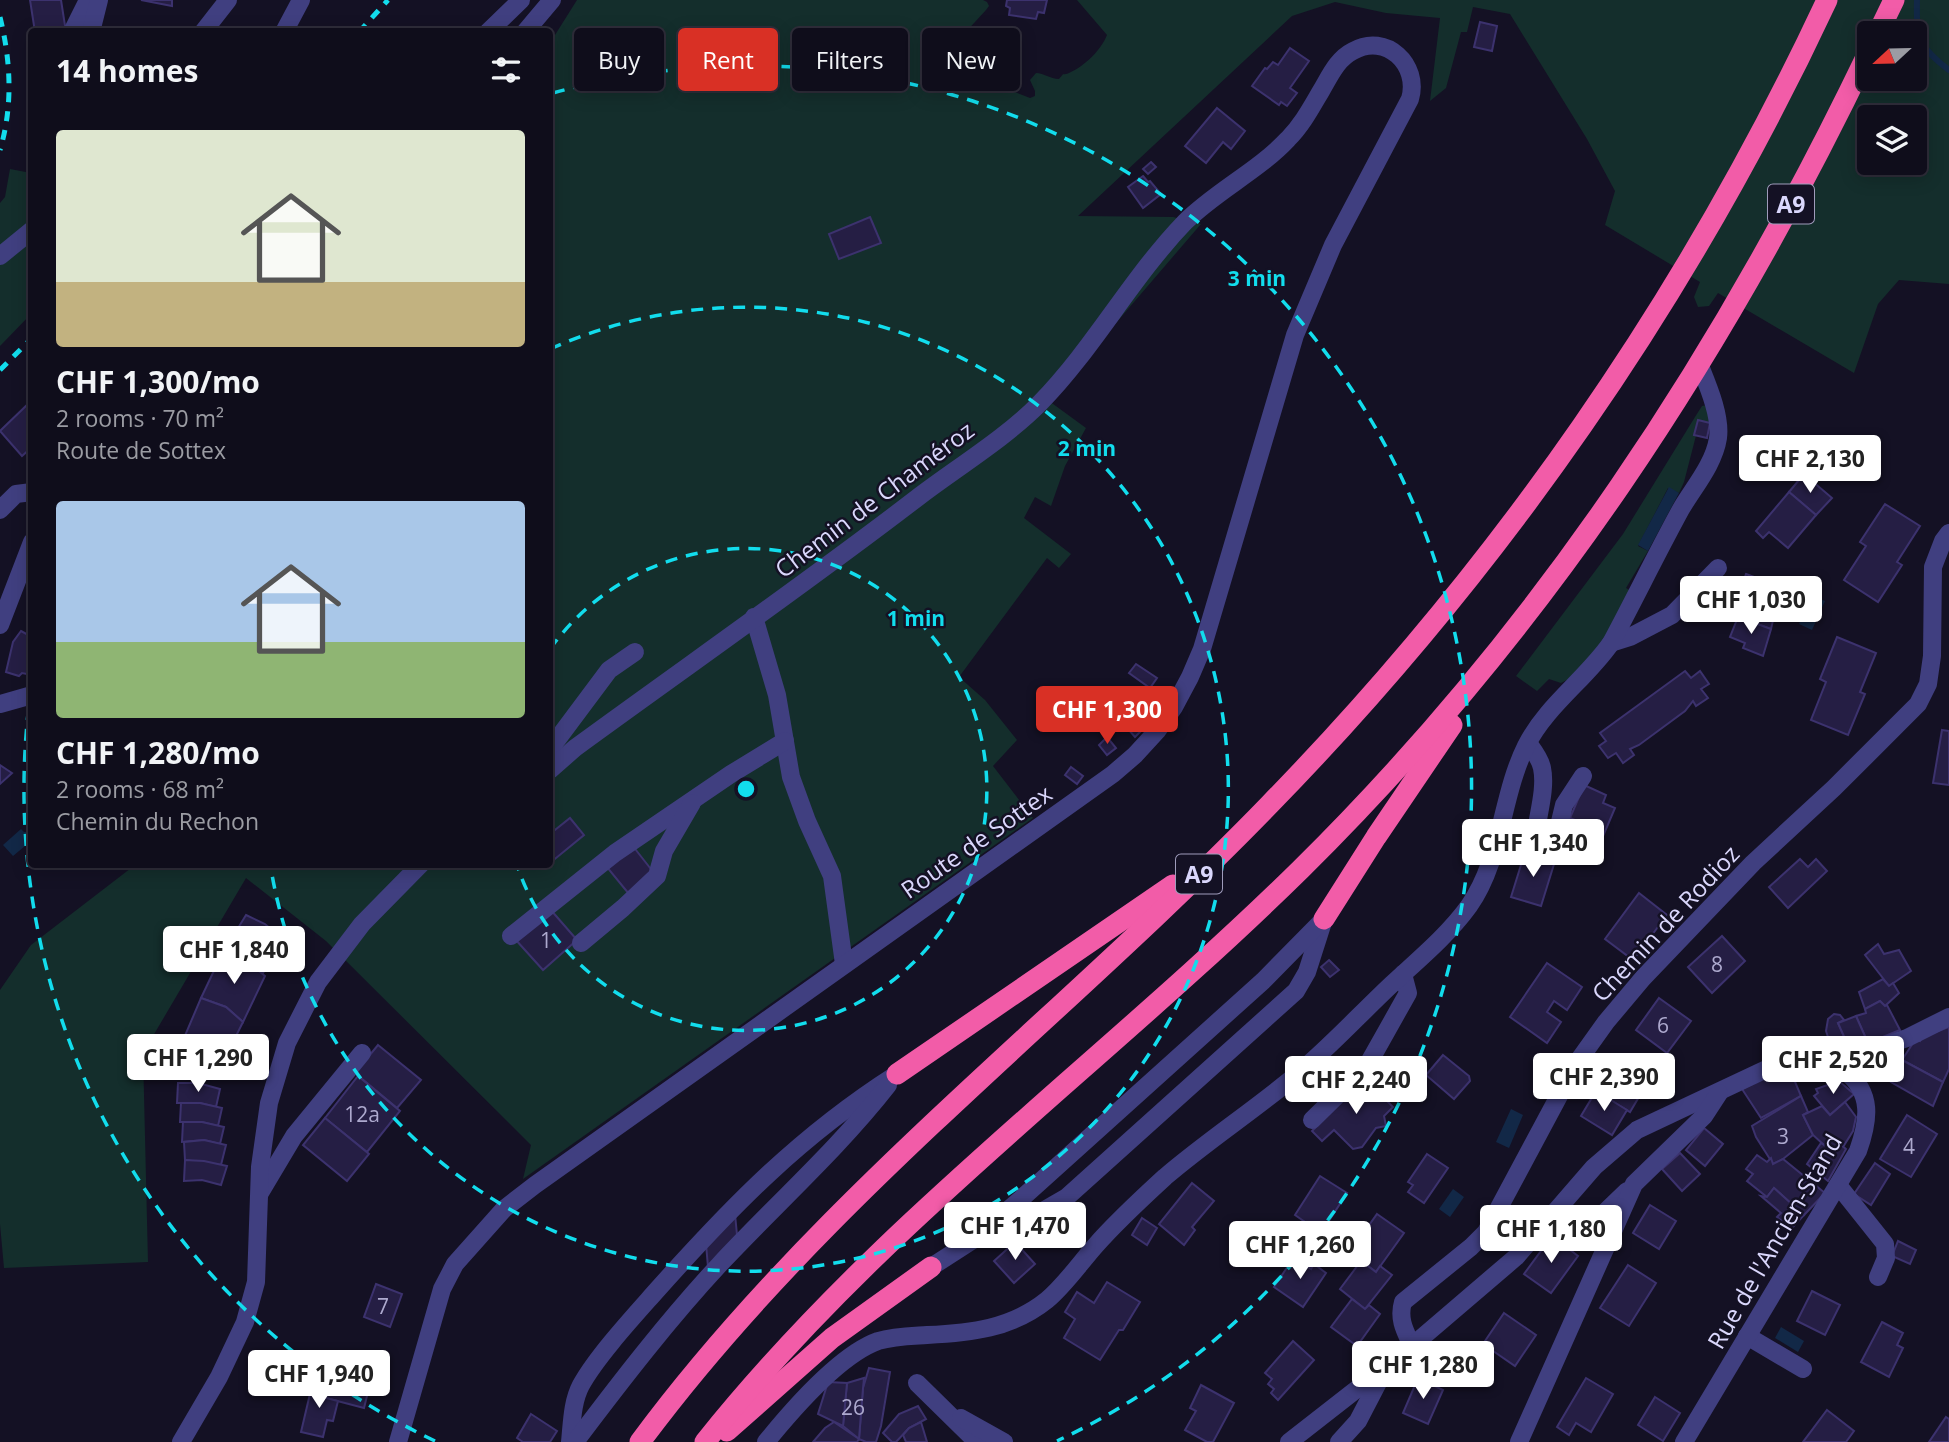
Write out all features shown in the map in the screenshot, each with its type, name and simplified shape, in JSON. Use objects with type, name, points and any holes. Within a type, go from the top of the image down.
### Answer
[{"type":"highway","name":"A9","points":[[640,1442],[704,1360],[834,1219],[1269,806],[1356,713],[1465,584],[1566,450],[1628,359],[1695,252],[1771,113],[1827,0]]},
{"type":"highway","points":[[1884,21],[1894,0]]},
{"type":"highway","name":"A9","points":[[705,1442],[771,1364],[870,1262],[948,1188],[1212,952],[1360,810],[1442,719],[1522,623],[1639,461],[1703,360],[1798,193],[1857,75]]},
{"type":"highway","points":[[1324,919],[1376,837],[1522,623]]},
{"type":"highway","points":[[897,1074],[1223,850]]},
{"type":"highway","points":[[715,1442],[832,1338],[931,1267]]},
{"type":"street","points":[[74,28],[88,0]]},
{"type":"street","points":[[93,28],[99,0]]},
{"type":"street","points":[[206,28],[228,0]]},
{"type":"street","points":[[286,28],[301,0]]},
{"type":"street","points":[[492,28],[521,0]]},
{"type":"street","points":[[528,28],[552,0]]},
{"type":"street","name":"Route de Sottex","points":[[398,1442],[442,1289],[455,1264],[504,1209],[1113,774],[1135,755],[1174,707],[1202,649],[1295,335],[1333,245],[1410,99],[1412,79],[1405,62],[1395,52],[1372,45],[1345,56],[1305,118],[1287,140],[1185,222]]},
{"type":"street","name":"Chemin de Chaméroz","points":[[553,767],[575,748],[862,541],[1039,404],[1085,352],[1185,222]]},
{"type":"street","points":[[0,256],[28,233]]},
{"type":"street","points":[[766,1442],[825,1378],[860,1350],[880,1341],[901,1337],[970,1333],[995,1327],[1022,1317],[1048,1299],[1110,1230],[1164,1179],[1222,1131],[1296,1076],[1452,926],[1480,886],[1497,838],[1514,772],[1528,743],[1563,697],[1598,662],[1611,643],[1712,457],[1718,429],[1703,360]]},
{"type":"street","points":[[0,510],[16,494],[28,492]]},
{"type":"street","name":"Chemin de Rodioz","points":[[1412,1346],[1402,1325],[1400,1312],[1403,1302],[1486,1232],[1576,1064],[1606,1022],[1643,978],[1753,863],[1834,788],[1918,704],[1928,684],[1932,656],[1933,567],[1949,533]]},
{"type":"street","points":[[0,625],[28,552]]},
{"type":"street","points":[[1611,643],[1630,637],[1672,615],[1718,568]]},
{"type":"street","points":[[754,617],[777,695],[791,777],[832,876],[844,964]]},
{"type":"street","points":[[553,745],[609,670],[635,652]]},
{"type":"street","points":[[0,704],[28,696]]},
{"type":"street","points":[[511,936],[615,853],[731,774],[785,741]]},
{"type":"street","points":[[1528,743],[1539,758],[1542,768],[1543,782],[1536,831],[1541,837],[1548,840],[1556,838],[1564,806],[1583,775]]},
{"type":"street","points":[[582,943],[657,876],[664,850],[692,802]]},
{"type":"street","points":[[181,1442],[219,1377],[245,1322],[256,1282],[260,1167],[269,1103],[287,1043],[318,982],[362,925],[417,868]]},
{"type":"street","points":[[973,1240],[1022,1223],[1066,1198],[1296,991],[1307,972],[1324,919]]},
{"type":"street","points":[[931,1267],[973,1240],[1263,981],[1324,919]]},
{"type":"street","points":[[1312,1120],[1367,1066],[1408,993],[1403,974]]},
{"type":"street","points":[[1289,1442],[1412,1346],[1516,1257],[1594,1167],[1637,1130],[1794,1056],[1814,1054],[1838,1065],[1843,1060],[1907,1038],[1949,1017]]},
{"type":"street","points":[[258,1196],[294,1136],[362,1053]]},
{"type":"street","name":"Rue de l'Ancien-Stand","points":[[1684,1442],[1858,1151],[1866,1120],[1864,1092],[1857,1080],[1838,1065]]},
{"type":"street","points":[[572,1442],[575,1402],[581,1384],[643,1306],[734,1205],[783,1159],[856,1101],[897,1074]]},
{"type":"street","points":[[572,1442],[666,1325],[719,1265],[866,1113],[897,1074]]},
{"type":"street","points":[[1574,1241],[1704,1116],[1719,1093]]},
{"type":"street","points":[[1518,1442],[1634,1184]]},
{"type":"street","points":[[1838,1185],[1885,1244],[1886,1258],[1878,1276]]},
{"type":"street","points":[[1747,1336],[1803,1369]]},
{"type":"street","points":[[1339,1442],[1358,1421],[1385,1368]]},
{"type":"street","points":[[917,1383],[972,1441]]},
{"type":"street","points":[[952,1417],[956,1416],[1004,1442]]},
{"type":"green space","points":[[577,0],[983,0],[989,6],[969,28],[922,28],[922,91],[1012,91],[1030,98],[1035,96],[1030,80],[1036,73],[1059,79],[1097,52],[1107,35],[1077,0],[1949,0],[1949,284],[1899,280],[1878,304],[1854,373],[1718,293],[1709,306],[1698,307],[1694,297],[1700,282],[1605,225],[1615,191],[1587,139],[1510,14],[1473,7],[1467,32],[1461,32],[1446,88],[1430,101],[1440,18],[1386,13],[1335,2],[1292,16],[1078,216],[1173,217],[1201,224],[1049,401],[1086,428],[1065,466],[1051,506],[1035,497],[1024,518],[1071,554],[1059,568],[1047,558],[959,677],[985,700],[1017,740],[993,766],[1033,818],[523,1179],[531,1145],[326,941],[246,878],[143,1053],[148,1262],[4,1268],[0,1224],[0,990],[31,945],[131,868],[553,868],[553,38]]},
{"type":"green space","points":[[10,169],[28,172],[28,317],[0,346],[0,203],[5,197]]},
{"type":"green space","points":[[1707,405],[1711,422],[1699,424],[1679,493],[1668,488],[1638,546],[1648,551],[1626,588],[1631,591],[1611,630],[1594,655],[1573,676],[1561,683],[1549,679],[1537,691],[1516,676],[1623,534],[1702,406]]},
{"type":"water","points":[[1669,487],[1679,493],[1648,551],[1638,545]]},
{"type":"water","points":[[1811,595],[1825,601],[1812,630],[1799,624]]},
{"type":"water","points":[[21,829],[28,832],[28,844],[13,856],[3,845]]},
{"type":"water","points":[[1511,1109],[1523,1115],[1509,1148],[1496,1142]]},
{"type":"water","points":[[1453,1189],[1464,1197],[1450,1217],[1439,1209]]},
{"type":"water","points":[[1781,1327],[1804,1341],[1798,1352],[1775,1338]]},
{"type":"building","points":[[30,0],[61,0],[65,28],[34,28]]},
{"type":"building","points":[[141,0],[172,0],[172,6]]},
{"type":"building","points":[[1007,0],[1047,0],[1044,13],[1038,12],[1036,19],[1009,15]]},
{"type":"building","points":[[1480,22],[1497,26],[1492,51],[1474,47]]},
{"type":"building","points":[[1290,48],[1309,61],[1290,88],[1297,93],[1287,106],[1281,102],[1279,105],[1252,86],[1265,68],[1273,62],[1278,65]]},
{"type":"building","points":[[1217,108],[1245,131],[1231,149],[1223,142],[1206,163],[1185,146]]},
{"type":"building","points":[[1151,162],[1156,167],[1148,174],[1143,169]]},
{"type":"building","points":[[1143,176],[1161,194],[1143,208],[1128,187]]},
{"type":"building","points":[[870,217],[881,243],[839,259],[829,234]]},
{"type":"building","points":[[28,404],[28,451],[22,456],[0,431]]},
{"type":"building","points":[[1698,420],[1710,423],[1707,438],[1694,435]]},
{"type":"building","points":[[1804,474],[1832,498],[1816,515],[1789,492]]},
{"type":"building","points":[[1789,492],[1816,515],[1788,548],[1769,532],[1763,538],[1756,531]]},
{"type":"building","points":[[1885,504],[1920,526],[1897,562],[1902,565],[1878,602],[1844,580],[1866,546],[1860,542]]},
{"type":"building","points":[[1746,574],[1781,587],[1776,608],[1739,594]]},
{"type":"building","points":[[1741,595],[1776,608],[1771,629],[1734,615]]},
{"type":"building","points":[[1738,617],[1771,629],[1763,656],[1743,648],[1745,643],[1730,637]]},
{"type":"building","points":[[21,631],[28,635],[28,674],[22,673],[19,676],[6,672],[13,642]]},
{"type":"building","points":[[1837,637],[1876,653],[1860,692],[1865,694],[1848,735],[1811,720],[1826,682],[1820,679]]},
{"type":"building","points":[[1136,664],[1157,678],[1150,688],[1129,673]]},
{"type":"building","points":[[1685,671],[1691,678],[1700,671],[1709,684],[1701,689],[1708,698],[1696,706],[1693,701],[1685,711],[1630,749],[1634,755],[1623,763],[1616,753],[1608,758],[1599,746],[1606,741],[1600,733]]},
{"type":"building","points":[[1126,717],[1140,732],[1135,737],[1121,721]]},
{"type":"building","points":[[1942,730],[1949,731],[1949,785],[1933,783]]},
{"type":"building","points":[[1107,737],[1116,748],[1107,755],[1099,745]]},
{"type":"building","points":[[0,765],[12,773],[0,784]]},
{"type":"building","points":[[1071,767],[1083,776],[1077,784],[1065,775]]},
{"type":"building","points":[[1584,785],[1606,795],[1603,803],[1615,808],[1601,841],[1577,830],[1580,822],[1570,818]]},
{"type":"building","points":[[570,818],[584,835],[553,861],[553,832]]},
{"type":"building","points":[[632,845],[654,873],[629,894],[606,866]]},
{"type":"building","points":[[1525,852],[1555,861],[1541,906],[1511,897]]},
{"type":"building","points":[[1800,859],[1808,867],[1816,859],[1827,871],[1788,908],[1769,887]]},
{"type":"building","points":[[1639,893],[1667,915],[1633,960],[1605,939]]},
{"type":"building","points":[[550,909],[577,940],[543,970],[515,939]]},
{"type":"building","points":[[246,915],[265,924],[283,939],[263,973],[247,961],[221,956]]},
{"type":"building","points":[[1722,936],[1745,961],[1712,993],[1688,967]]},
{"type":"building","points":[[1878,944],[1884,954],[1899,950],[1911,971],[1889,986],[1865,955]]},
{"type":"building","points":[[221,956],[247,961],[265,976],[243,1022],[226,1007],[201,998]]},
{"type":"building","points":[[1329,960],[1339,970],[1330,977],[1321,967]]},
{"type":"building","points":[[1547,963],[1582,987],[1567,1010],[1554,1001],[1547,1012],[1561,1022],[1547,1043],[1510,1017]]},
{"type":"building","points":[[1883,979],[1889,986],[1893,983],[1899,993],[1885,1006],[1880,1001],[1865,1009],[1859,992]]},
{"type":"building","points":[[201,998],[226,1007],[243,1022],[223,1062],[202,1049],[181,1045]]},
{"type":"building","points":[[1659,998],[1691,1021],[1667,1053],[1636,1030]]},
{"type":"building","points":[[1880,1001],[1887,1005],[1900,1030],[1868,1043],[1856,1016],[1866,1013],[1865,1009]]},
{"type":"building","points":[[1834,1014],[1840,1015],[1844,1020],[1838,1023],[1850,1050],[1834,1055],[1826,1031],[1828,1019]]},
{"type":"building","points":[[1856,1016],[1868,1043],[1850,1050],[1838,1023]]},
{"type":"building","points":[[1949,1027],[1949,1069],[1943,1082],[1902,1060],[1915,1040],[1920,1041],[1922,1037]]},
{"type":"building","points":[[378,1045],[421,1080],[397,1108],[355,1073]]},
{"type":"building","points":[[1887,1050],[1902,1060],[1876,1079],[1861,1059]]},
{"type":"building","points":[[1443,1055],[1469,1076],[1470,1081],[1454,1099],[1426,1075]]},
{"type":"building","points":[[1902,1060],[1943,1082],[1933,1106],[1891,1082],[1896,1071],[1893,1068]]},
{"type":"building","points":[[1613,1064],[1646,1085],[1630,1112],[1596,1091]]},
{"type":"building","points":[[1788,1065],[1801,1096],[1761,1118],[1742,1089]]},
{"type":"building","points":[[358,1076],[400,1111],[367,1152],[325,1118]]},
{"type":"building","points":[[1364,1078],[1393,1107],[1384,1116],[1386,1126],[1376,1128],[1362,1147],[1353,1149],[1334,1130],[1322,1141],[1312,1131]]},
{"type":"building","points":[[1839,1081],[1854,1094],[1830,1115],[1814,1096],[1818,1093],[1816,1089]]},
{"type":"building","points":[[178,1083],[198,1083],[220,1089],[216,1107],[200,1103],[177,1103]]},
{"type":"building","points":[[1596,1091],[1627,1110],[1612,1135],[1581,1116]]},
{"type":"building","points":[[1801,1096],[1808,1112],[1803,1115],[1813,1135],[1773,1164],[1752,1126]]},
{"type":"building","points":[[1845,1102],[1856,1117],[1853,1131],[1843,1147],[1831,1137],[1824,1145],[1813,1135],[1803,1115],[1822,1106],[1830,1115]]},
{"type":"building","points":[[181,1103],[200,1103],[222,1108],[218,1126],[202,1122],[180,1122]]},
{"type":"building","points":[[1907,1115],[1937,1134],[1911,1177],[1880,1159]]},
{"type":"building","points":[[325,1118],[369,1154],[347,1181],[303,1145]]},
{"type":"building","points":[[183,1122],[202,1122],[224,1127],[220,1144],[204,1140],[182,1142]]},
{"type":"building","points":[[1704,1128],[1723,1144],[1705,1166],[1686,1150]]},
{"type":"building","points":[[1831,1137],[1846,1149],[1828,1181],[1807,1164],[1821,1143],[1824,1145]]},
{"type":"building","points":[[204,1140],[226,1145],[221,1165],[185,1160],[184,1142]]},
{"type":"building","points":[[1680,1153],[1700,1174],[1682,1191],[1662,1169]]},
{"type":"building","points":[[1427,1154],[1448,1168],[1424,1203],[1408,1192],[1413,1185],[1408,1182]]},
{"type":"building","points":[[1757,1155],[1767,1162],[1771,1158],[1773,1164],[1783,1159],[1825,1193],[1804,1215],[1774,1188],[1767,1197],[1747,1181],[1753,1174],[1746,1169]]},
{"type":"building","points":[[185,1160],[227,1166],[221,1185],[202,1180],[184,1181]]},
{"type":"building","points":[[1875,1163],[1890,1174],[1871,1205],[1854,1194]]},
{"type":"building","points":[[1320,1176],[1347,1193],[1321,1233],[1295,1215]]},
{"type":"building","points":[[1192,1183],[1214,1201],[1192,1227],[1195,1230],[1184,1245],[1159,1224]]},
{"type":"building","points":[[1774,1188],[1804,1215],[1791,1229],[1777,1217],[1781,1213],[1761,1196],[1767,1197]]},
{"type":"building","points":[[1650,1205],[1676,1221],[1659,1249],[1633,1233]]},
{"type":"building","points":[[735,1214],[737,1235],[708,1267],[706,1244]]},
{"type":"building","points":[[1377,1214],[1404,1233],[1376,1272],[1350,1252]]},
{"type":"building","points":[[1142,1218],[1157,1228],[1147,1245],[1132,1235]]},
{"type":"building","points":[[1305,1222],[1321,1233],[1324,1228],[1334,1235],[1311,1269],[1285,1251]]},
{"type":"building","points":[[1552,1236],[1578,1256],[1551,1293],[1524,1274]]},
{"type":"building","points":[[1898,1241],[1916,1250],[1910,1264],[1892,1256]]},
{"type":"building","points":[[1015,1242],[1035,1264],[1014,1283],[994,1261]]},
{"type":"building","points":[[1294,1257],[1311,1269],[1314,1264],[1326,1273],[1303,1307],[1274,1287]]},
{"type":"building","points":[[1361,1261],[1376,1272],[1380,1266],[1392,1275],[1365,1309],[1340,1289]]},
{"type":"building","points":[[1628,1265],[1656,1283],[1629,1326],[1600,1308]]},
{"type":"building","points":[[1107,1282],[1140,1302],[1100,1360],[1064,1338],[1075,1319],[1065,1312],[1077,1292],[1094,1303]]},
{"type":"building","points":[[376,1284],[402,1294],[390,1327],[364,1317]]},
{"type":"building","points":[[1812,1291],[1840,1305],[1825,1335],[1797,1321]]},
{"type":"building","points":[[1352,1299],[1365,1309],[1369,1305],[1380,1314],[1357,1346],[1331,1327]]},
{"type":"building","points":[[1504,1313],[1536,1335],[1515,1366],[1483,1344]]},
{"type":"building","points":[[1882,1322],[1903,1333],[1897,1345],[1903,1348],[1889,1377],[1861,1362]]},
{"type":"building","points":[[1293,1341],[1314,1360],[1278,1400],[1271,1393],[1274,1389],[1268,1384],[1272,1379],[1265,1373]]},
{"type":"building","points":[[335,1361],[380,1373],[376,1385],[370,1384],[364,1408],[326,1398]]},
{"type":"building","points":[[869,1368],[890,1372],[876,1442],[859,1439],[863,1388]]},
{"type":"building","points":[[864,1378],[859,1439],[843,1426],[847,1383]]},
{"type":"building","points":[[1418,1378],[1443,1390],[1428,1424],[1403,1413]]},
{"type":"building","points":[[1586,1378],[1613,1394],[1591,1432],[1576,1423],[1569,1435],[1557,1427]]},
{"type":"building","points":[[313,1381],[329,1384],[326,1398],[338,1401],[333,1421],[327,1420],[323,1437],[301,1432]]},
{"type":"building","points":[[828,1382],[847,1383],[843,1426],[818,1414]]},
{"type":"building","points":[[1201,1385],[1234,1403],[1213,1442],[1207,1442],[1185,1430],[1196,1411],[1190,1408]]},
{"type":"building","points":[[1655,1397],[1680,1413],[1663,1441],[1638,1425]]},
{"type":"building","points":[[918,1406],[926,1419],[909,1428],[896,1442],[892,1442],[883,1433],[899,1414]]},
{"type":"building","points":[[1827,1410],[1854,1431],[1846,1442],[1803,1442]]},
{"type":"building","points":[[531,1414],[557,1431],[550,1442],[523,1442],[517,1438]]},
{"type":"building","points":[[1946,1417],[1949,1419],[1949,1442],[1929,1442]]},
{"type":"building","points":[[834,1422],[859,1439],[857,1442],[813,1442]]},
{"type":"building","points":[[921,1422],[927,1442],[906,1442],[903,1435],[909,1428]]},
{"type":"waterway","points":[[1917,0],[1917,24],[1921,41],[1931,55],[1949,70]]},
{"type":"railway","points":[[363,28],[388,0]]},
{"type":"railway","points":[[0,17],[9,84],[7,117],[0,150]]},
{"type":"railway","points":[[0,370],[28,342]]}]
